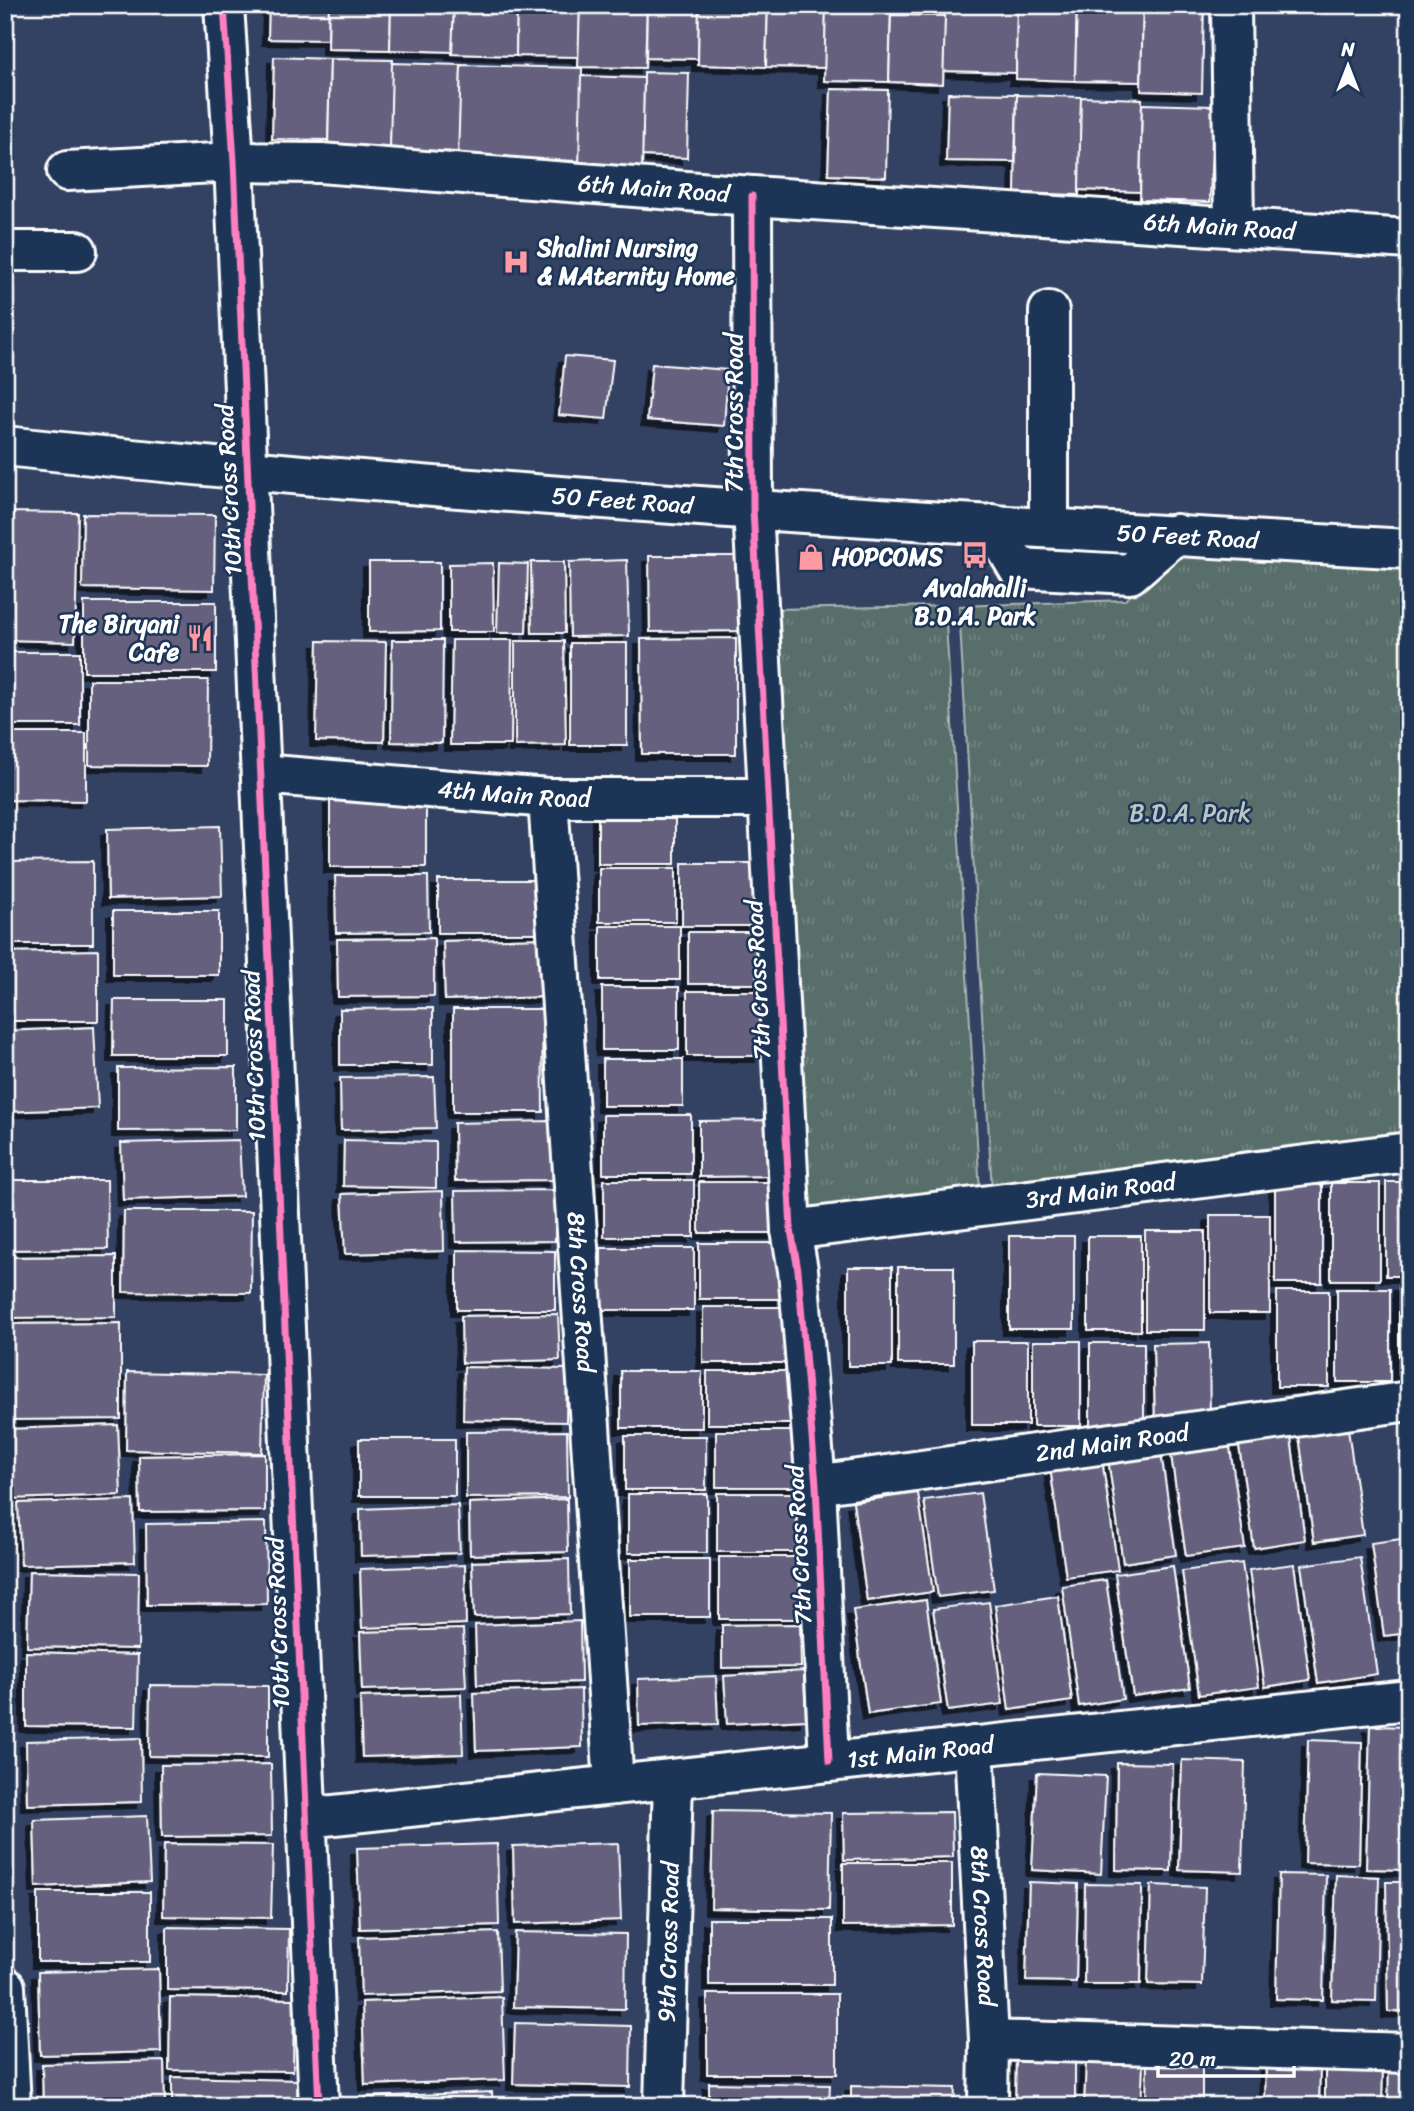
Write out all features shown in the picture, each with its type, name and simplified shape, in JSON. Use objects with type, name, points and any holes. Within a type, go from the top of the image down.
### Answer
[{"type":"street","name":"10th Cross Road","points":[[223,5],[234,162],[319,2106]]},
{"type":"street","points":[[1231,5],[1234,227]]},
{"type":"street","name":"6th Main Road","points":[[66,171],[234,162],[320,163],[1409,239]]},
{"type":"street","name":"7th Cross Road","points":[[752,195],[754,509],[767,798],[791,1230],[798,1270],[816,1485],[829,1761]]},
{"type":"street","points":[[5,251],[77,251]]},
{"type":"street","points":[[1049,310],[1049,527]]},
{"type":"street","name":"50 Feet Road","points":[[5,446],[248,472],[754,509],[1409,549]]},
{"type":"street","points":[[992,524],[1018,568],[1130,575],[1176,534]]},
{"type":"street","name":"4th Main Road","points":[[261,774],[548,798],[767,798]]},
{"type":"street","name":"8th Cross Road","points":[[548,798],[614,1785]]},
{"type":"street","name":"3rd Main Road","points":[[791,1230],[1409,1152]]},
{"type":"street","name":"2nd Main Road","points":[[816,1485],[1409,1401]]},
{"type":"street","name":"1st Main Road","points":[[306,1818],[1409,1700]]},
{"type":"street","name":"8th Cross Road","points":[[974,1746],[989,2040],[988,2106]]},
{"type":"street","name":"9th Cross Road","points":[[664,2106],[673,1779]]},
{"type":"street","points":[[5,1987],[11,2106]]},
{"type":"street","points":[[989,2040],[1409,2053]]},
{"type":"green space","name":"B.D.A. Park","points":[[1186,551],[1409,565],[1409,1144],[992,1192],[959,606],[1125,600]]},
{"type":"green space","points":[[945,606],[980,1192],[805,1215],[772,609]]},
{"type":"building","points":[[269,5],[329,5],[328,40],[268,39]]},
{"type":"building","points":[[329,5],[391,5],[390,50],[328,49]]},
{"type":"building","points":[[391,5],[454,5],[453,52],[390,50]]},
{"type":"building","points":[[454,5],[517,5],[516,56],[452,54]]},
{"type":"building","points":[[517,5],[580,5],[579,57],[516,56]]},
{"type":"building","points":[[580,5],[647,5],[645,68],[578,67]]},
{"type":"building","points":[[647,5],[699,5],[698,59],[646,58]]},
{"type":"building","points":[[699,5],[768,5],[766,67],[698,65]]},
{"type":"building","points":[[768,5],[826,5],[825,68],[766,67]]},
{"type":"building","points":[[826,5],[891,5],[889,82],[824,81]]},
{"type":"building","points":[[945,5],[1017,5],[1016,73],[943,71]]},
{"type":"building","points":[[1017,5],[1077,5],[1075,81],[1016,79]]},
{"type":"building","points":[[1077,5],[1143,5],[1141,82],[1075,81]]},
{"type":"building","points":[[1143,5],[1204,6],[1202,93],[1141,91]]},
{"type":"building","points":[[891,15],[945,16],[943,84],[889,82]]},
{"type":"building","points":[[274,57],[330,59],[328,140],[272,139]]},
{"type":"building","points":[[330,59],[393,60],[390,150],[328,149]]},
{"type":"building","points":[[392,63],[461,65],[459,152],[390,150]]},
{"type":"building","points":[[461,65],[582,68],[580,161],[458,158]]},
{"type":"building","points":[[644,72],[689,73],[687,158],[642,156]]},
{"type":"building","points":[[581,76],[644,78],[642,171],[579,170]]},
{"type":"building","points":[[831,89],[888,90],[886,177],[828,175]]},
{"type":"building","points":[[948,93],[1017,94],[1015,162],[946,161]]},
{"type":"building","points":[[1017,95],[1081,97],[1079,195],[1015,193]]},
{"type":"building","points":[[1081,97],[1142,99],[1140,192],[1079,190]]},
{"type":"building","points":[[1142,104],[1213,106],[1210,202],[1140,200]]},
{"type":"building","points":[[565,356],[613,360],[606,419],[559,415]]},
{"type":"building","points":[[652,364],[728,370],[724,426],[647,420]]},
{"type":"building","points":[[5,512],[78,513],[75,642],[5,640]]},
{"type":"building","points":[[83,514],[215,515],[214,590],[82,588]]},
{"type":"building","points":[[649,556],[739,556],[740,631],[650,632]]},
{"type":"building","points":[[627,560],[629,636],[570,637],[569,562]]},
{"type":"building","points":[[369,562],[440,562],[440,631],[369,632]]},
{"type":"building","points":[[531,562],[564,562],[565,633],[532,633]]},
{"type":"building","points":[[493,563],[494,632],[449,632],[449,564]]},
{"type":"building","points":[[499,563],[528,564],[526,633],[497,633]]},
{"type":"building","points":[[84,602],[216,602],[216,672],[84,672]]},
{"type":"building","points":[[736,638],[736,754],[642,754],[641,639]]},
{"type":"building","points":[[392,640],[443,640],[442,743],[391,742]]},
{"type":"building","points":[[452,640],[512,640],[511,745],[450,745]]},
{"type":"building","points":[[318,641],[386,642],[384,742],[316,741]]},
{"type":"building","points":[[515,641],[564,641],[566,745],[515,746]]},
{"type":"building","points":[[570,643],[627,643],[627,745],[570,745]]},
{"type":"building","points":[[5,652],[80,652],[80,725],[5,725]]},
{"type":"building","points":[[89,680],[208,680],[207,766],[89,765]]},
{"type":"building","points":[[5,733],[86,733],[86,801],[5,800]]},
{"type":"building","points":[[426,798],[426,867],[330,867],[330,799]]},
{"type":"building","points":[[598,810],[675,810],[675,864],[598,864]]},
{"type":"building","points":[[220,826],[222,896],[108,899],[107,829]]},
{"type":"building","points":[[93,861],[93,944],[5,944],[5,862]]},
{"type":"building","points":[[682,863],[761,863],[761,926],[682,926]]},
{"type":"building","points":[[599,868],[676,868],[676,922],[599,922]]},
{"type":"building","points":[[335,876],[428,876],[429,932],[336,933]]},
{"type":"building","points":[[438,880],[540,880],[540,933],[438,933]]},
{"type":"building","points":[[113,911],[219,911],[219,975],[113,975]]},
{"type":"building","points":[[600,926],[680,926],[680,980],[600,980]]},
{"type":"building","points":[[688,932],[762,932],[762,984],[688,984]]},
{"type":"building","points":[[434,938],[434,996],[338,997],[337,939]]},
{"type":"building","points":[[546,938],[547,997],[445,1000],[443,941]]},
{"type":"building","points":[[98,950],[98,1021],[5,1021],[5,952]]},
{"type":"building","points":[[602,987],[679,987],[679,1050],[602,1050]]},
{"type":"building","points":[[687,991],[761,991],[761,1056],[687,1056]]},
{"type":"building","points":[[114,1000],[228,1000],[228,1056],[113,1056]]},
{"type":"building","points":[[433,1008],[433,1065],[340,1065],[340,1009]]},
{"type":"building","points":[[453,1009],[542,1009],[543,1112],[453,1112]]},
{"type":"building","points":[[94,1027],[98,1108],[5,1112],[5,1031]]},
{"type":"building","points":[[603,1059],[683,1059],[683,1106],[603,1106]]},
{"type":"building","points":[[236,1067],[236,1130],[118,1131],[118,1068]]},
{"type":"building","points":[[434,1077],[436,1128],[341,1130],[340,1078]]},
{"type":"building","points":[[603,1115],[691,1115],[691,1174],[603,1174]]},
{"type":"building","points":[[782,1120],[783,1176],[699,1177],[699,1121]]},
{"type":"building","points":[[552,1121],[553,1180],[455,1181],[454,1123]]},
{"type":"building","points":[[239,1140],[242,1196],[123,1200],[121,1143]]},
{"type":"building","points":[[344,1140],[436,1142],[436,1188],[343,1186]]},
{"type":"building","points":[[5,1180],[107,1180],[108,1249],[5,1250]]},
{"type":"building","points":[[604,1180],[694,1180],[694,1237],[604,1237]]},
{"type":"building","points":[[699,1182],[782,1182],[782,1233],[699,1233]]},
{"type":"building","points":[[1386,1182],[1409,1182],[1409,1276],[1386,1276]]},
{"type":"building","points":[[1331,1183],[1380,1183],[1380,1280],[1331,1280]]},
{"type":"building","points":[[1275,1185],[1322,1185],[1322,1283],[1275,1283]]},
{"type":"building","points":[[555,1190],[555,1241],[456,1242],[455,1191]]},
{"type":"building","points":[[443,1191],[444,1251],[345,1254],[342,1194]]},
{"type":"building","points":[[124,1211],[252,1211],[251,1293],[123,1292]]},
{"type":"building","points":[[1210,1215],[1270,1215],[1270,1313],[1210,1313]]},
{"type":"building","points":[[1145,1231],[1205,1231],[1205,1330],[1145,1330]]},
{"type":"building","points":[[1009,1236],[1074,1236],[1074,1329],[1009,1329]]},
{"type":"building","points":[[1088,1236],[1141,1236],[1141,1331],[1088,1331]]},
{"type":"building","points":[[699,1243],[782,1243],[782,1299],[699,1299]]},
{"type":"building","points":[[601,1248],[694,1248],[694,1310],[601,1310]]},
{"type":"building","points":[[457,1250],[555,1251],[555,1310],[457,1310]]},
{"type":"building","points":[[116,1256],[116,1317],[5,1318],[5,1257]]},
{"type":"building","points":[[848,1267],[892,1267],[892,1366],[848,1366]]},
{"type":"building","points":[[898,1267],[954,1267],[954,1364],[898,1364]]},
{"type":"building","points":[[1399,1285],[1409,1285],[1409,1375],[1399,1375]]},
{"type":"building","points":[[1337,1289],[1390,1289],[1390,1382],[1337,1382]]},
{"type":"building","points":[[1277,1291],[1329,1291],[1329,1387],[1277,1387]]},
{"type":"building","points":[[703,1307],[794,1307],[794,1363],[703,1363]]},
{"type":"building","points":[[558,1314],[560,1360],[462,1363],[461,1316]]},
{"type":"building","points":[[121,1323],[121,1419],[5,1420],[5,1324]]},
{"type":"building","points":[[972,1341],[1028,1341],[1028,1425],[972,1425]]},
{"type":"building","points":[[1033,1341],[1081,1341],[1081,1426],[1033,1426]]},
{"type":"building","points":[[1090,1343],[1144,1343],[1144,1427],[1090,1427]]},
{"type":"building","points":[[1209,1343],[1210,1420],[1155,1421],[1153,1344]]},
{"type":"building","points":[[464,1367],[567,1369],[566,1422],[463,1420]]},
{"type":"building","points":[[621,1371],[702,1371],[702,1428],[621,1428]]},
{"type":"building","points":[[707,1371],[799,1371],[799,1424],[707,1424]]},
{"type":"building","points":[[127,1372],[264,1375],[262,1453],[126,1450]]},
{"type":"building","points":[[118,1425],[121,1495],[9,1499],[6,1429]]},
{"type":"building","points":[[1348,1429],[1363,1535],[1314,1542],[1299,1436]]},
{"type":"building","points":[[567,1431],[568,1497],[466,1498],[466,1432]]},
{"type":"building","points":[[716,1431],[804,1431],[804,1487],[716,1487]]},
{"type":"building","points":[[1290,1431],[1305,1540],[1254,1548],[1238,1439]]},
{"type":"building","points":[[625,1436],[706,1436],[706,1490],[625,1490]]},
{"type":"building","points":[[359,1439],[455,1439],[455,1496],[359,1496]]},
{"type":"building","points":[[1229,1441],[1245,1548],[1186,1556],[1170,1448]]},
{"type":"building","points":[[1161,1453],[1176,1555],[1123,1563],[1108,1459]]},
{"type":"building","points":[[265,1454],[265,1511],[140,1512],[139,1456]]},
{"type":"building","points":[[1102,1459],[1118,1570],[1066,1577],[1050,1467]]},
{"type":"building","points":[[717,1493],[797,1493],[797,1552],[717,1552]]},
{"type":"building","points":[[918,1493],[933,1592],[867,1601],[853,1502]]},
{"type":"building","points":[[980,1493],[994,1590],[938,1597],[924,1500]]},
{"type":"building","points":[[628,1494],[707,1494],[707,1553],[628,1553]]},
{"type":"building","points":[[567,1499],[568,1552],[470,1555],[469,1503]]},
{"type":"building","points":[[133,1500],[135,1562],[21,1565],[18,1503]]},
{"type":"building","points":[[458,1505],[460,1553],[361,1556],[360,1509]]},
{"type":"building","points":[[266,1522],[267,1604],[147,1605],[146,1524]]},
{"type":"building","points":[[1409,1538],[1409,1633],[1384,1636],[1371,1543]]},
{"type":"building","points":[[719,1557],[801,1557],[801,1619],[719,1619]]},
{"type":"building","points":[[1360,1557],[1377,1674],[1318,1683],[1301,1565]]},
{"type":"building","points":[[569,1559],[570,1614],[474,1617],[472,1562]]},
{"type":"building","points":[[630,1559],[710,1559],[710,1617],[630,1617]]},
{"type":"building","points":[[1242,1563],[1259,1687],[1199,1695],[1182,1571]]},
{"type":"building","points":[[1294,1564],[1310,1680],[1265,1687],[1249,1570]]},
{"type":"building","points":[[465,1565],[466,1624],[362,1628],[360,1569]]},
{"type":"building","points":[[1173,1566],[1190,1688],[1133,1696],[1115,1574]]},
{"type":"building","points":[[29,1571],[139,1573],[138,1649],[27,1647]]},
{"type":"building","points":[[1106,1580],[1123,1699],[1079,1706],[1062,1586]]},
{"type":"building","points":[[1058,1596],[1072,1701],[1009,1710],[995,1605]]},
{"type":"building","points":[[926,1600],[941,1704],[868,1714],[853,1610]]},
{"type":"building","points":[[989,1602],[1003,1704],[948,1711],[933,1609]]},
{"type":"building","points":[[580,1621],[581,1682],[477,1685],[475,1625]]},
{"type":"building","points":[[800,1624],[801,1667],[722,1668],[722,1625]]},
{"type":"building","points":[[463,1629],[466,1687],[362,1690],[360,1632]]},
{"type":"building","points":[[26,1652],[138,1655],[136,1727],[26,1726]]},
{"type":"building","points":[[804,1671],[806,1720],[727,1724],[724,1676]]},
{"type":"building","points":[[716,1676],[718,1724],[639,1726],[638,1679]]},
{"type":"building","points":[[150,1685],[268,1686],[268,1757],[149,1756]]},
{"type":"building","points":[[581,1689],[582,1747],[476,1751],[474,1693]]},
{"type":"building","points":[[461,1694],[463,1754],[362,1757],[360,1697]]},
{"type":"building","points":[[1370,1726],[1409,1727],[1409,1870],[1366,1869]]},
{"type":"building","points":[[141,1738],[142,1802],[27,1805],[26,1741]]},
{"type":"building","points":[[1308,1740],[1362,1742],[1359,1864],[1305,1863]]},
{"type":"building","points":[[1182,1760],[1245,1762],[1242,1872],[1179,1870]]},
{"type":"building","points":[[1117,1763],[1173,1764],[1171,1871],[1116,1870]]},
{"type":"building","points":[[271,1764],[272,1836],[162,1837],[161,1765]]},
{"type":"building","points":[[1037,1773],[1106,1776],[1101,1874],[1032,1870]]},
{"type":"building","points":[[713,1811],[831,1813],[829,1910],[711,1908]]},
{"type":"building","points":[[952,1812],[953,1857],[844,1860],[843,1813]]},
{"type":"building","points":[[147,1816],[150,1882],[36,1887],[34,1820]]},
{"type":"building","points":[[618,1843],[621,1920],[515,1924],[513,1846]]},
{"type":"building","points":[[164,1844],[273,1845],[271,1918],[163,1916]]},
{"type":"building","points":[[497,1844],[499,1925],[360,1929],[357,1848]]},
{"type":"building","points":[[843,1863],[952,1863],[952,1925],[843,1926]]},
{"type":"building","points":[[1279,1874],[1326,1875],[1323,2000],[1276,1999]]},
{"type":"building","points":[[1336,1875],[1379,1877],[1376,2001],[1332,2000]]},
{"type":"building","points":[[1029,1882],[1078,1884],[1076,1982],[1026,1981]]},
{"type":"building","points":[[1386,1882],[1409,1882],[1409,2011],[1388,2012]]},
{"type":"building","points":[[1085,1884],[1142,1885],[1141,1984],[1084,1984]]},
{"type":"building","points":[[1151,1885],[1205,1887],[1202,1985],[1148,1984]]},
{"type":"building","points":[[38,1892],[150,1892],[150,1962],[38,1962]]},
{"type":"building","points":[[709,1919],[832,1919],[832,1985],[709,1985]]},
{"type":"building","points":[[167,1927],[289,1929],[288,1991],[167,1990]]},
{"type":"building","points":[[498,1932],[500,1991],[361,1996],[359,1937]]},
{"type":"building","points":[[515,1932],[626,1934],[625,2009],[513,2007]]},
{"type":"building","points":[[159,1969],[161,2052],[40,2055],[38,1972]]},
{"type":"building","points":[[707,1994],[837,1994],[837,2074],[707,2074]]},
{"type":"building","points":[[170,1997],[294,1999],[293,2071],[169,2070]]},
{"type":"building","points":[[502,1997],[505,2080],[365,2085],[362,2002]]},
{"type":"building","points":[[515,2023],[631,2026],[630,2087],[513,2084]]},
{"type":"building","points":[[1016,2058],[1075,2059],[1075,2106],[1015,2106]]},
{"type":"building","points":[[164,2061],[165,2106],[43,2106],[42,2064]]},
{"type":"building","points":[[1086,2062],[1143,2065],[1141,2106],[1084,2106]]},
{"type":"building","points":[[1147,2064],[1202,2065],[1202,2106],[1146,2106]]},
{"type":"building","points":[[1266,2064],[1320,2065],[1319,2106],[1265,2106]]},
{"type":"building","points":[[1325,2065],[1383,2066],[1382,2106],[1325,2106]]},
{"type":"building","points":[[1389,2065],[1409,2065],[1409,2106],[1388,2106]]},
{"type":"building","points":[[172,2077],[298,2080],[297,2106],[172,2106]]},
{"type":"building","points":[[709,2083],[830,2085],[829,2106],[709,2106]]},
{"type":"building","points":[[851,2086],[955,2088],[954,2106],[851,2106]]},
{"type":"building","points":[[492,2092],[493,2106],[367,2106],[366,2097]]},
{"type":"cycle path","points":[[224,5],[234,162],[319,2106]]},
{"type":"cycle path","points":[[752,196],[753,509],[791,1230],[798,1270],[816,1485],[829,1761]]},
{"type":"place","name":"Shalini Nursing & MAternity Home","points":[[516,262]]},
{"type":"place","name":"Avalahalli B.D.A. Park","points":[[975,555]]},
{"type":"place","name":"HOPCOMS","points":[[811,557]]},
{"type":"place","name":"The Biryani Cafe","points":[[200,638]]}]
